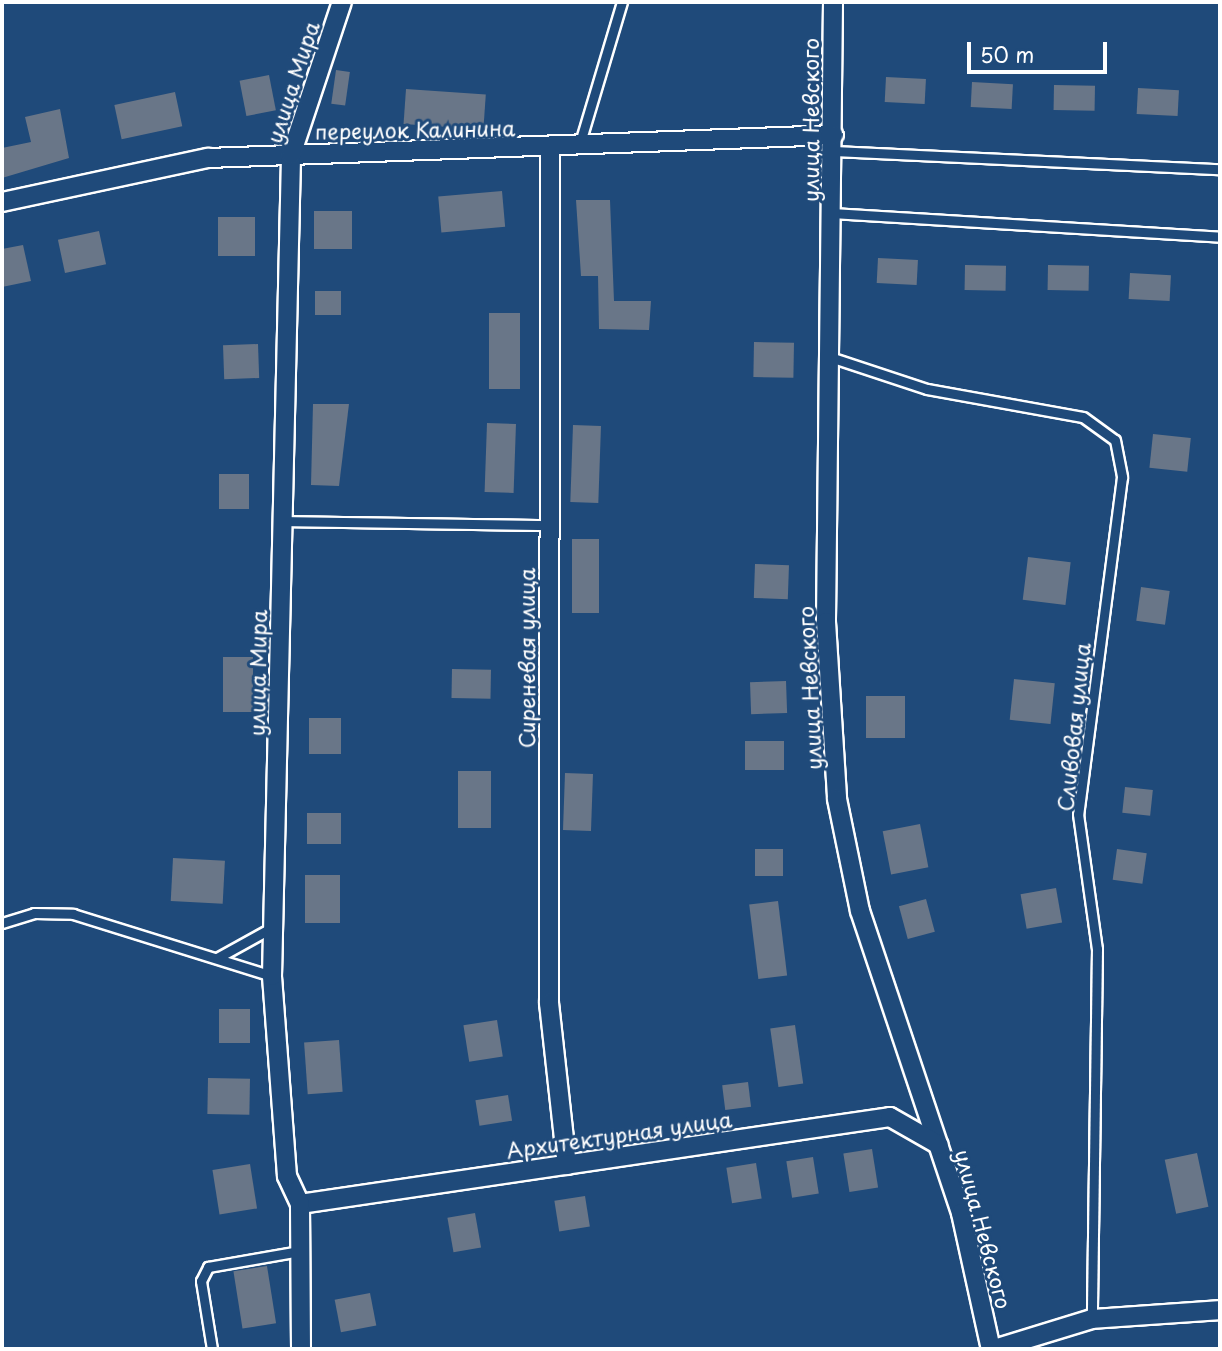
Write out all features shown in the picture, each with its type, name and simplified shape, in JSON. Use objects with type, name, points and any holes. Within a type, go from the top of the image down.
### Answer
[{"type":"street","name":"улица Мира","points":[[301,1349],[300,1205],[287,1176],[272,976],[291,155],[342,2]]},
{"type":"street","name":"улица Невского","points":[[833,2],[826,622],[837,799],[860,911],[939,1145],[992,1349]]},
{"type":"street","name":"переулок Калинина","points":[[2,202],[208,158],[833,143]]},
{"type":"street","name":"Сиреневая улица","points":[[550,150],[549,1003],[567,1165]]},
{"type":"street","name":"Архитектурная улица","points":[[300,1205],[890,1117],[939,1145]]},
{"type":"street","points":[[992,1349],[1092,1319],[1220,1310]]},
{"type":"lane","points":[[579,147],[622,2]]},
{"type":"lane","points":[[833,143],[1220,169]]},
{"type":"lane","points":[[832,213],[1220,237]]},
{"type":"lane","name":"Сливовая улица","points":[[830,357],[927,389],[1083,417],[1115,440],[1122,477],[1078,814],[1097,948],[1092,1319]]},
{"type":"lane","points":[[283,521],[549,525]]},
{"type":"lane","points":[[2,923],[34,913],[73,914],[272,976]]},
{"type":"lane","points":[[216,958],[273,927]]},
{"type":"lane","points":[[212,1349],[201,1281],[208,1267],[300,1251]]},
{"type":"building","points":[[336,70],[350,72],[345,106],[331,104]]},
{"type":"building","points":[[269,75],[276,110],[246,116],[240,81]]},
{"type":"building","points":[[886,77],[926,79],[925,104],[885,102]]},
{"type":"building","points":[[972,82],[1013,84],[1012,109],[971,107]]},
{"type":"building","points":[[1054,85],[1095,86],[1095,111],[1054,110]]},
{"type":"building","points":[[1138,88],[1179,90],[1178,116],[1137,114]]},
{"type":"building","points":[[406,89],[486,95],[483,129],[404,124]]},
{"type":"building","points":[[175,92],[182,126],[122,139],[114,105]]},
{"type":"building","points":[[60,109],[69,158],[2,178],[2,148],[31,142],[25,117]]},
{"type":"building","points":[[502,191],[505,227],[441,232],[438,197]]},
{"type":"building","points":[[576,200],[610,200],[614,301],[651,301],[649,330],[599,329],[598,276],[581,276]]},
{"type":"building","points":[[314,211],[352,211],[352,249],[314,249]]},
{"type":"building","points":[[218,217],[255,217],[255,256],[218,256]]},
{"type":"building","points":[[99,231],[106,264],[65,273],[58,240]]},
{"type":"building","points":[[23,245],[31,281],[2,287],[2,249]]},
{"type":"building","points":[[878,258],[918,260],[917,285],[877,283]]},
{"type":"building","points":[[965,265],[1006,266],[1006,291],[965,290]]},
{"type":"building","points":[[1048,265],[1089,266],[1089,291],[1048,290]]},
{"type":"building","points":[[1130,273],[1171,275],[1170,301],[1129,299]]},
{"type":"building","points":[[315,291],[341,291],[341,315],[315,315]]},
{"type":"building","points":[[489,313],[520,313],[520,389],[489,389]]},
{"type":"building","points":[[754,342],[794,343],[793,378],[753,377]]},
{"type":"building","points":[[258,344],[259,378],[224,379],[223,345]]},
{"type":"building","points":[[313,404],[349,404],[339,486],[311,485]]},
{"type":"building","points":[[487,423],[516,424],[514,493],[485,492]]},
{"type":"building","points":[[573,425],[601,426],[598,503],[570,502]]},
{"type":"building","points":[[1153,434],[1191,438],[1187,472],[1149,468]]},
{"type":"building","points":[[219,474],[249,474],[249,509],[219,509]]},
{"type":"building","points":[[572,539],[599,539],[599,613],[572,613]]},
{"type":"building","points":[[1028,557],[1071,562],[1065,605],[1023,600]]},
{"type":"building","points":[[755,564],[789,565],[788,599],[754,598]]},
{"type":"building","points":[[1141,587],[1170,591],[1165,625],[1136,621]]},
{"type":"building","points":[[223,657],[253,657],[253,712],[223,712]]},
{"type":"building","points":[[452,669],[491,670],[490,699],[451,698]]},
{"type":"building","points":[[1014,679],[1055,683],[1050,724],[1010,720]]},
{"type":"building","points":[[786,681],[787,713],[751,714],[750,682]]},
{"type":"building","points":[[866,696],[905,696],[905,738],[866,738]]},
{"type":"building","points":[[309,718],[341,718],[341,754],[309,754]]},
{"type":"building","points":[[745,741],[784,741],[784,770],[745,770]]},
{"type":"building","points":[[458,771],[491,771],[491,828],[458,828]]},
{"type":"building","points":[[565,773],[593,774],[591,831],[563,830]]},
{"type":"building","points":[[1125,787],[1153,790],[1150,816],[1122,813]]},
{"type":"building","points":[[307,813],[341,813],[341,844],[307,844]]},
{"type":"building","points":[[920,824],[928,867],[891,874],[883,831]]},
{"type":"building","points":[[755,849],[783,849],[783,876],[755,876]]},
{"type":"building","points":[[1117,849],[1147,853],[1142,884],[1113,880]]},
{"type":"building","points":[[173,858],[225,861],[223,904],[171,901]]},
{"type":"building","points":[[305,875],[340,875],[340,923],[305,923]]},
{"type":"building","points":[[1056,888],[1062,922],[1027,929],[1021,894]]},
{"type":"building","points":[[926,899],[935,932],[908,939],[899,906]]},
{"type":"building","points":[[778,901],[787,975],[758,979],[749,905]]},
{"type":"building","points":[[219,1009],[250,1009],[250,1043],[219,1043]]},
{"type":"building","points":[[497,1020],[503,1057],[469,1062],[463,1025]]},
{"type":"building","points":[[795,1025],[803,1083],[778,1087],[770,1028]]},
{"type":"building","points":[[339,1040],[343,1092],[308,1094],[304,1042]]},
{"type":"building","points":[[208,1078],[250,1079],[249,1115],[207,1114]]},
{"type":"building","points":[[748,1082],[751,1107],[725,1110],[722,1085]]},
{"type":"building","points":[[508,1095],[512,1121],[479,1126],[475,1100]]},
{"type":"building","points":[[872,1149],[878,1188],[849,1192],[843,1154]]},
{"type":"building","points":[[1197,1153],[1208,1207],[1176,1214],[1165,1160]]},
{"type":"building","points":[[813,1157],[819,1194],[792,1198],[786,1161]]},
{"type":"building","points":[[756,1163],[762,1199],[732,1203],[726,1168]]},
{"type":"building","points":[[250,1164],[257,1208],[220,1214],[212,1170]]},
{"type":"building","points":[[585,1196],[590,1227],[559,1231],[554,1201]]},
{"type":"building","points":[[475,1213],[481,1247],[454,1252],[447,1218]]},
{"type":"building","points":[[267,1266],[276,1323],[242,1329],[233,1271]]},
{"type":"building","points":[[370,1293],[376,1325],[341,1332],[335,1300]]}]
